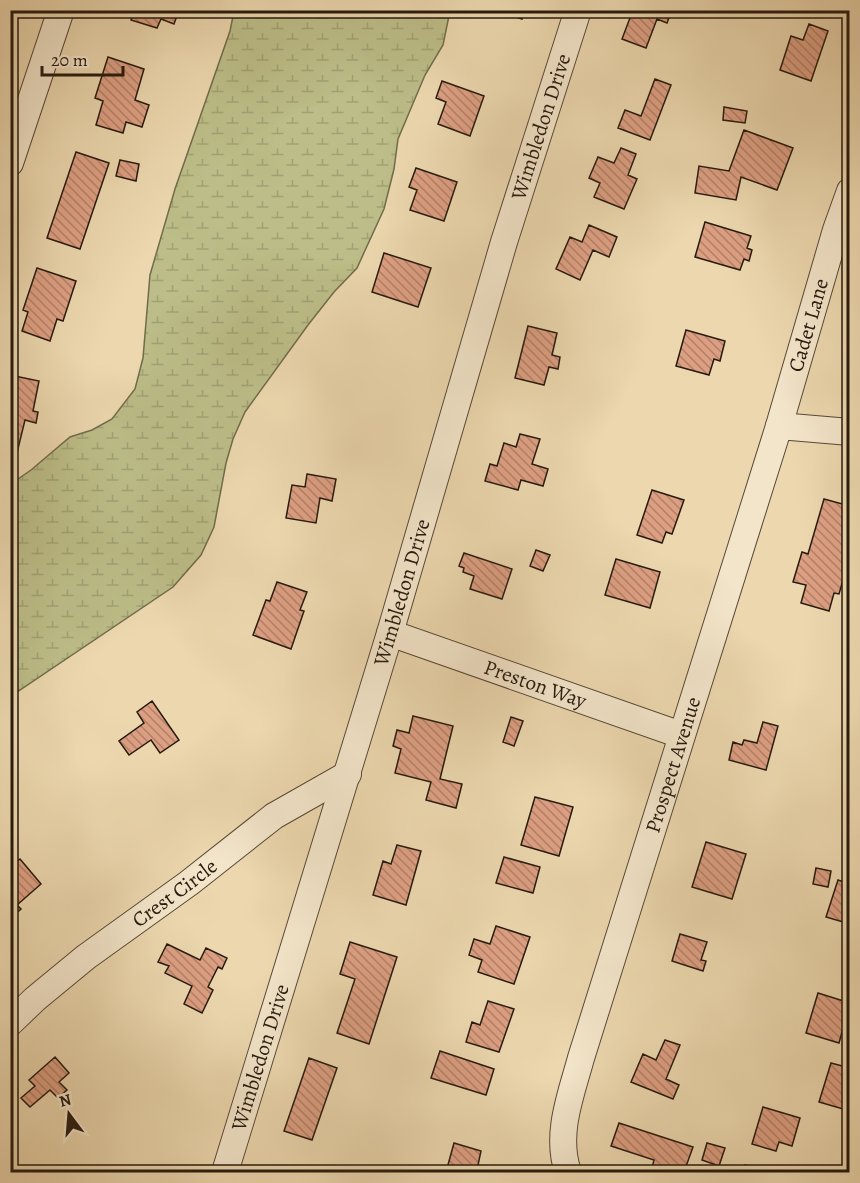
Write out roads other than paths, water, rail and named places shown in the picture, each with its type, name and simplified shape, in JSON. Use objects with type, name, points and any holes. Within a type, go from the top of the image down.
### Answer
[{"type":"street","points":[[10,163],[61,10]]},
{"type":"street","name":"Wimbledon Drive","points":[[225,1173],[348,774],[504,242],[578,10]]},
{"type":"street","name":"Cadet Lane","points":[[779,426],[849,191]]},
{"type":"street","points":[[779,426],[849,432]]},
{"type":"street","name":"Prospect Avenue","points":[[568,1173],[564,1161],[562,1131],[581,1058],[779,426]]},
{"type":"street","name":"Preston Way","points":[[390,633],[681,735]]},
{"type":"street","name":"Crest Circle","points":[[10,1023],[86,957],[189,883],[274,816],[348,774]]}]
